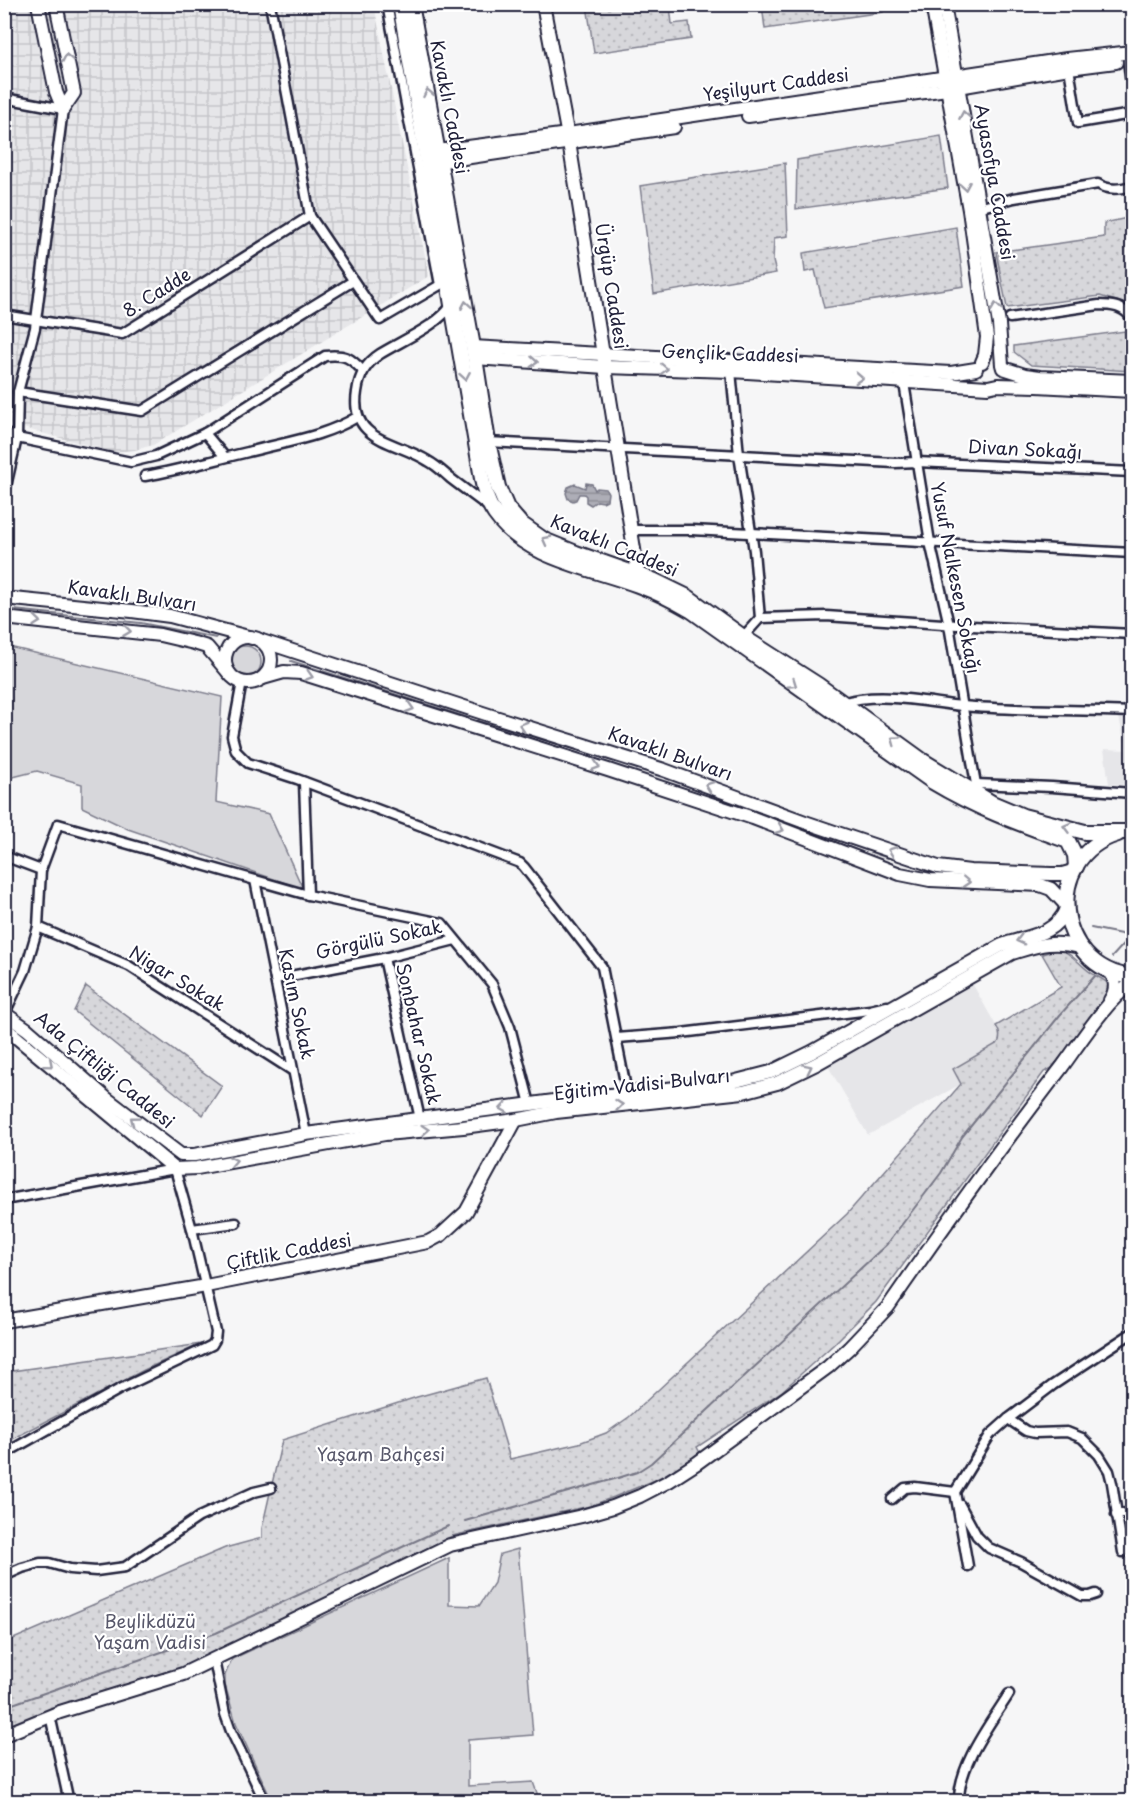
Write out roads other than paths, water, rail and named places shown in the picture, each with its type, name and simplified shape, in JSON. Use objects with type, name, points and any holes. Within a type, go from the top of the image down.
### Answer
[{"type":"main road","points":[[38,4],[56,92],[63,109]]},
{"type":"main road","points":[[56,4],[74,93],[63,109]]},
{"type":"main road","name":"Kavaklı Caddesi","points":[[400,4],[483,483],[495,513],[518,536],[543,552],[639,585],[692,611],[933,782],[963,800],[1004,818],[1068,841],[1075,855],[1075,869]]},
{"type":"main road","name":"Kavaklı Caddesi","points":[[411,4],[440,156],[488,442],[498,487],[507,508],[520,523],[544,540],[669,586],[688,597],[923,760],[975,789],[992,803],[1023,816],[1085,832],[1129,832]]},
{"type":"main road","name":"Ürgüp Caddesi","points":[[543,4],[569,138],[638,574]]},
{"type":"main road","name":"Ayasofya Caddesi","points":[[932,4],[952,82],[999,324],[1002,367]]},
{"type":"main road","name":"Ayasofya Caddesi","points":[[944,4],[952,82]]},
{"type":"main road","name":"Yeşilyurt Caddesi","points":[[425,158],[1068,64],[1131,58]]},
{"type":"main road","name":"Ayasofya Caddesi","points":[[975,209],[987,337],[985,354],[979,365]]},
{"type":"main road","name":"Gençlik Caddesi","points":[[474,353],[903,375],[984,386]]},
{"type":"main road","points":[[997,385],[1003,379],[1002,367],[999,362],[990,359],[979,365],[977,379],[988,387],[997,385],[1132,391]]},
{"type":"main road","name":"Gençlik Caddesi","points":[[604,361],[731,371],[903,375],[951,373],[979,365]]},
{"type":"main road","points":[[1002,367],[1025,375],[1040,377],[1132,381]]},
{"type":"main road","name":"Kavaklı Bulvarı","points":[[4,598],[170,616],[256,639],[664,770],[805,822],[938,867],[970,871],[1050,874],[1062,874],[1075,869]]},
{"type":"main road","name":"Kavaklı Bulvarı","points":[[4,618],[160,635],[194,643],[207,647],[229,673],[242,682],[256,682],[284,672],[301,673],[753,818],[916,878],[1040,885],[1051,889],[1066,907]]},
{"type":"main road","points":[[229,673],[225,657],[227,650],[238,640],[256,639],[265,645],[271,658],[268,672],[263,678]]},
{"type":"main road","points":[[1129,832],[1103,840],[1092,848],[1075,869],[1070,881],[1066,907],[1072,933],[1089,957],[1110,971],[1132,977]]},
{"type":"main road","name":"Eğitim Vadisi Bulvarı","points":[[181,1155],[194,1155],[306,1134],[420,1119],[531,1110],[627,1093],[732,1082],[771,1072],[812,1052],[1002,945],[1053,928],[1059,922],[1066,907]]},
{"type":"main road","name":"Eğitim Vadisi Bulvarı","points":[[175,1169],[197,1168],[374,1136],[516,1120],[531,1110],[556,1112],[743,1092],[777,1083],[816,1064],[1012,953],[1055,943],[1080,947]]},
{"type":"main road","points":[[1100,1017],[1115,990],[1114,978],[1110,971]]},
{"type":"main road","points":[[4,1735],[50,1715],[183,1674],[450,1545],[613,1507],[669,1481],[785,1399],[849,1348],[888,1307],[1047,1086],[1100,1017],[1120,993],[1132,983]]},
{"type":"main road","name":"Ada Çiftliği Caddesi","points":[[5,1013],[27,1029],[106,1098],[181,1155]]},
{"type":"main road","name":"Ada Çiftliği Caddesi","points":[[4,1027],[175,1169]]},
{"type":"main road","name":"Çiftlik Caddesi","points":[[4,1321],[206,1286],[420,1245],[435,1239],[466,1212],[516,1120]]},
{"type":"street","points":[[270,4],[310,216],[380,320],[440,285],[387,4]]},
{"type":"street","points":[[1131,58],[1132,91]]},
{"type":"street","points":[[1068,64],[1078,123],[1132,114]]},
{"type":"street","points":[[4,98],[63,109],[36,321],[18,392],[17,438],[4,495]]},
{"type":"street","points":[[975,209],[1014,198],[1098,184],[1105,188],[1119,189],[1132,186]]},
{"type":"street","name":"8. Cadde","points":[[4,315],[122,334],[310,216]]},
{"type":"street","points":[[18,392],[142,411],[353,281]]},
{"type":"street","points":[[452,303],[448,312],[436,322],[372,359],[358,381],[357,417],[375,438],[429,461],[495,513]]},
{"type":"street","points":[[1010,318],[1099,305],[1109,305],[1132,315]]},
{"type":"street","points":[[4,434],[130,462],[156,456],[205,433],[325,356],[344,356],[353,359],[363,370]]},
{"type":"street","points":[[731,371],[739,455],[751,533],[760,618]]},
{"type":"street","name":"Yusuf Nalkesen Sokağı","points":[[903,375],[930,542],[949,625],[975,789]]},
{"type":"street","points":[[145,476],[313,436],[337,428],[357,417]]},
{"type":"street","points":[[205,433],[225,457]]},
{"type":"street","name":"Divan Sokağı","points":[[488,442],[895,463],[917,462],[1132,472]]},
{"type":"street","points":[[631,530],[751,533],[1132,553]]},
{"type":"street","points":[[743,637],[760,618],[826,616],[1132,634]]},
{"type":"street","points":[[242,682],[232,736],[236,751],[248,764],[304,782],[520,863],[525,867],[602,966],[627,1093]]},
{"type":"street","points":[[842,703],[851,700],[876,699],[921,700],[963,706],[1132,712]]},
{"type":"street","points":[[304,782],[308,895]]},
{"type":"street","points":[[975,789],[1052,786],[1132,792]]},
{"type":"street","points":[[5,1013],[25,971],[38,927],[41,870],[58,824],[308,895],[442,923],[492,984],[510,1027],[531,1110]]},
{"type":"street","points":[[4,856],[41,870]]},
{"type":"street","name":"Kasım Sokak","points":[[255,880],[306,1134]]},
{"type":"street","name":"Nigar Sokak","points":[[38,927],[129,966],[293,1071]]},
{"type":"street","name":"Görgülü Sokak","points":[[274,979],[384,958],[455,940]]},
{"type":"street","name":"Sonbahar Sokak","points":[[384,958],[420,1119]]},
{"type":"street","points":[[617,1038],[692,1032],[870,1010],[893,1005]]},
{"type":"street","points":[[4,1454],[120,1389],[212,1345],[215,1340],[216,1332],[206,1286],[175,1169],[181,1155]]},
{"type":"street","points":[[4,1200],[175,1169]]},
{"type":"street","points":[[192,1230],[236,1223]]},
{"type":"street","points":[[968,1566],[956,1495],[990,1435],[1053,1385],[1132,1334]]},
{"type":"street","points":[[1008,1419],[1026,1431],[1035,1433],[1067,1432],[1082,1438],[1099,1455],[1109,1471],[1123,1552]]},
{"type":"street","points":[[892,1499],[905,1488],[915,1486],[956,1495]]},
{"type":"street","points":[[4,1576],[40,1563],[96,1571],[126,1567],[199,1517],[254,1492],[271,1488]]},
{"type":"street","points":[[956,1495],[977,1536],[989,1548],[1021,1562],[1082,1596],[1096,1594]]},
{"type":"street","points":[[1116,1515],[1132,1512]]},
{"type":"street","points":[[214,1660],[225,1714],[231,1731],[265,1802]]},
{"type":"street","points":[[958,1802],[958,1790],[964,1770],[1009,1694]]},
{"type":"street","points":[[50,1715],[69,1802]]},
{"type":"street","points":[[1125,1802],[1132,1800]]},
{"type":"waterway","points":[[4,609],[141,623],[216,638]]},
{"type":"waterway","points":[[291,661],[469,718]]},
{"type":"waterway","points":[[478,721],[599,756]]},
{"type":"waterway","points":[[718,796],[728,800]]},
{"type":"waterway","points":[[737,804],[888,858]]},
{"type":"waterway","points":[[1091,928],[1131,936]]},
{"type":"waterway","points":[[1112,957],[1132,935]]},
{"type":"waterway","points":[[465,1521],[618,1478],[637,1472],[651,1463],[887,1244],[941,1173],[962,1137],[1060,1015],[1095,976]]},
{"type":"waterway","points":[[4,1707],[216,1633],[448,1526]]},
{"type":"park label","name":"Yaşam Bahçesi","points":[[381,1455]]},
{"type":"park label","name":"Beylikdüzü Yaşam Vadisi","points":[[150,1632]]}]
